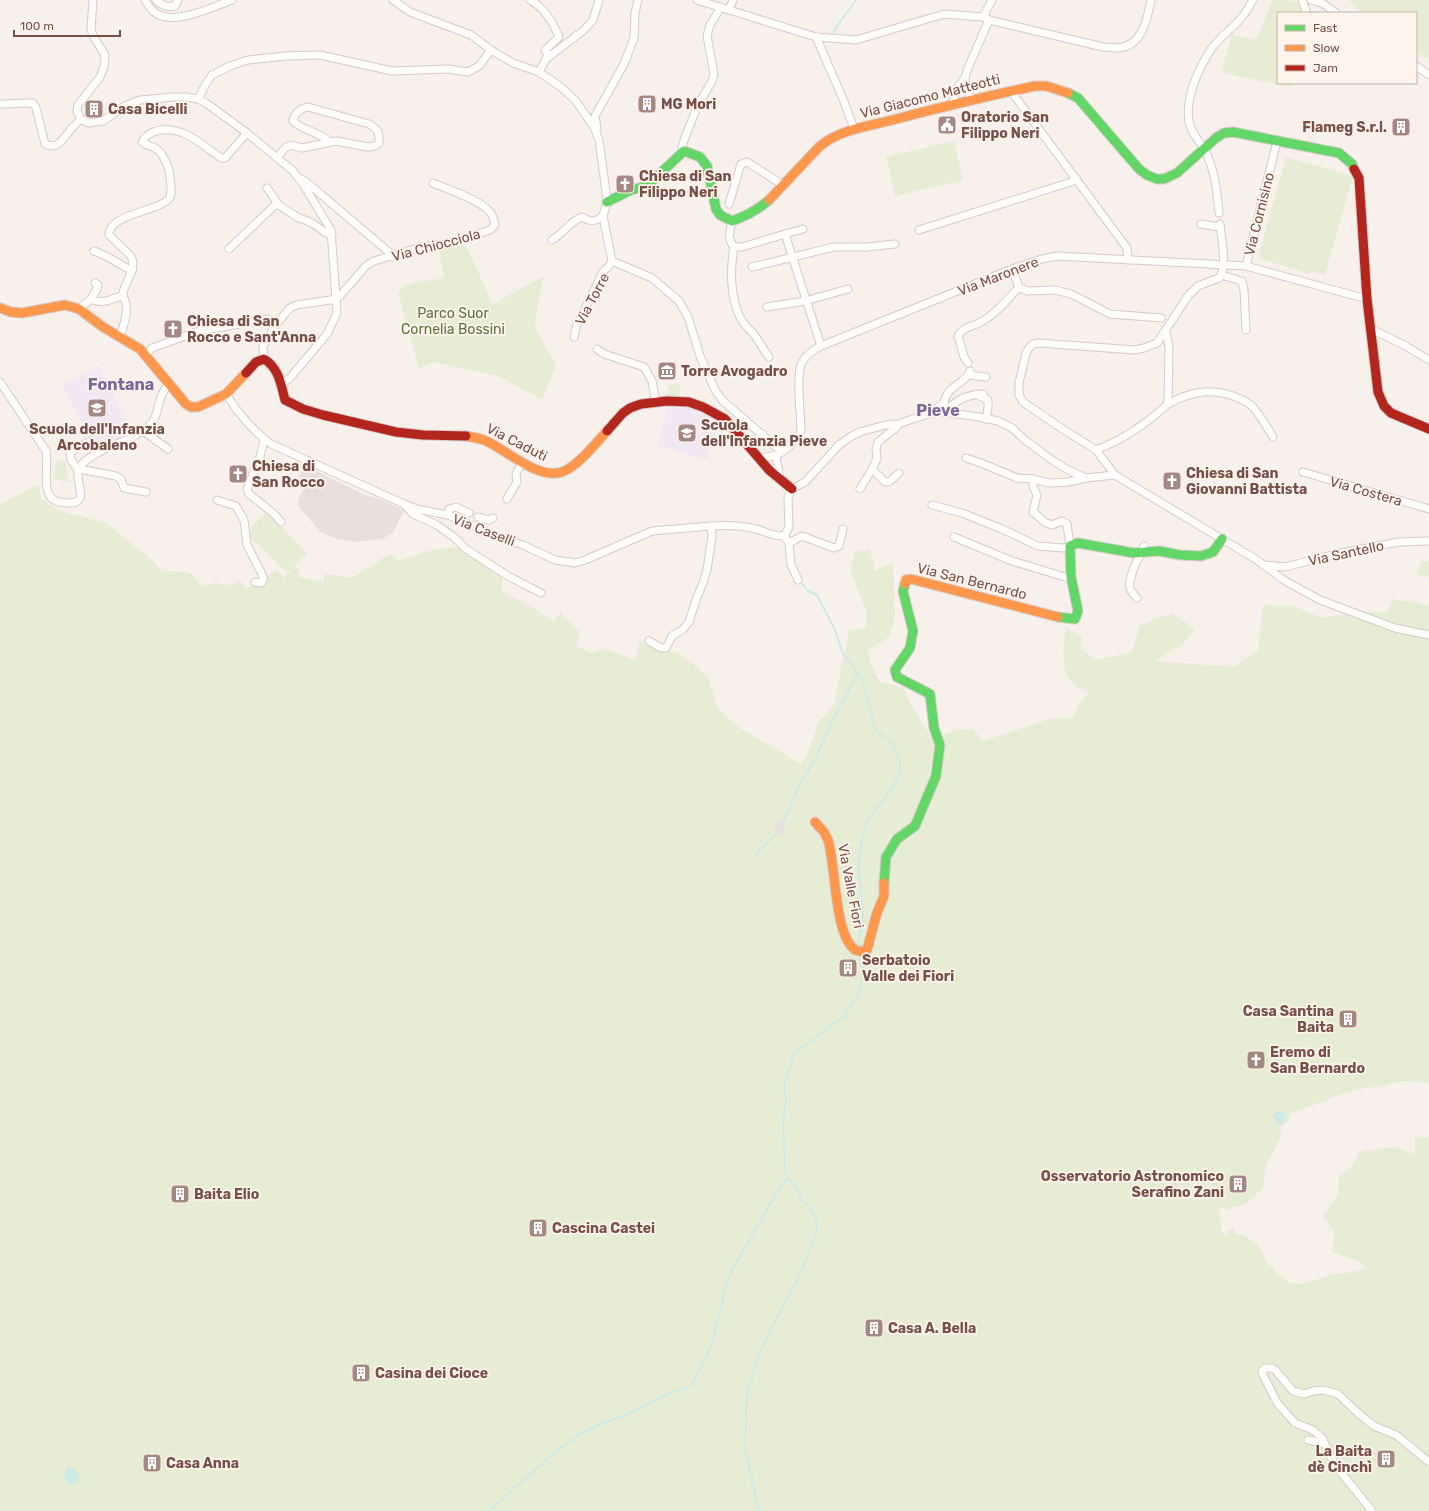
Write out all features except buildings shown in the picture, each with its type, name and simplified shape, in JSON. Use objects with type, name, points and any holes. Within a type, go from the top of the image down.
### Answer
[{"type":"street","points":[[93,0],[92,30],[94,39],[105,55],[104,67],[100,77],[78,105],[77,111],[81,119],[88,123],[103,121],[125,106],[140,100],[180,97],[198,99],[206,103],[247,133],[390,253],[392,257]]},
{"type":"street","points":[[146,0],[154,12],[162,17],[175,18],[192,14],[232,0]]},
{"type":"street","points":[[156,0],[165,6],[171,7],[175,6],[178,0]]},
{"type":"street","points":[[393,0],[410,12],[471,35],[491,50],[513,63],[539,72],[568,92],[588,117],[598,136]]},
{"type":"street","points":[[530,0],[538,4],[551,20],[559,37],[545,50],[549,57]]},
{"type":"street","points":[[539,72],[546,59],[584,30],[593,20],[599,0]]},
{"type":"street","points":[[611,200],[606,192],[603,160],[595,116],[624,64],[634,38],[635,13],[638,0]]},
{"type":"street","points":[[697,0],[816,37],[856,40],[944,14],[986,18],[1102,47],[1119,48],[1131,44],[1142,33],[1147,22],[1151,0]]},
{"type":"street","points":[[730,10],[733,0]]},
{"type":"street","points":[[952,104],[958,87],[965,77],[992,0]]},
{"type":"street","points":[[1219,213],[1215,177],[1204,149],[1193,133],[1187,115],[1187,106],[1200,69],[1210,50],[1242,17],[1253,0]]},
{"type":"street","points":[[1302,0],[1307,12]]},
{"type":"street","points":[[1311,0],[1322,3],[1335,12]]},
{"type":"street","points":[[684,151],[682,147],[683,143],[697,107],[712,81],[714,74],[707,36],[710,25],[721,7]]},
{"type":"street","name":"Via Giacomo Matteotti","points":[[816,37],[843,99],[854,129]]},
{"type":"street","points":[[198,99],[212,75],[230,66],[248,60],[286,56],[320,55],[392,70],[448,69],[468,72],[479,66],[491,50]]},
{"type":"street","points":[[1417,67],[1429,75]]},
{"type":"street","points":[[965,77],[967,90],[972,100]]},
{"type":"street","name":"Via Giacomo Matteotti","points":[[732,221],[744,218],[756,212],[775,195],[801,164],[823,143],[840,134],[854,129],[952,104],[1035,86],[1046,86],[1061,90],[1078,98],[1139,169],[1145,175],[1153,178],[1164,179],[1175,175],[1224,133],[1233,132],[1338,153],[1352,164],[1359,178],[1367,299],[1378,392],[1382,402],[1391,413],[1429,429]]},
{"type":"street","points":[[1013,90],[1016,98],[1127,248],[1128,260]]},
{"type":"street","points":[[0,104],[33,104],[36,108],[44,144],[49,146],[55,146],[60,143],[73,126],[81,119]]},
{"type":"street","points":[[277,158],[285,148],[291,145],[302,148],[330,142],[342,142],[368,147],[375,146],[379,143],[380,136],[377,129],[369,124],[308,107],[302,108],[294,117],[296,124],[310,130],[330,142]]},
{"type":"street","points":[[120,336],[127,310],[123,295],[132,271],[133,258],[109,235],[109,230],[120,220],[161,204],[168,199],[171,193],[170,173],[165,160],[159,151],[142,142],[144,138],[150,133],[159,130],[182,132],[192,137],[221,158],[225,158],[247,133]]},
{"type":"street","name":"Via Cornisino","points":[[1128,260],[1246,266],[1277,141]]},
{"type":"street","points":[[552,240],[559,236],[577,218],[582,217],[588,221],[596,221],[603,216],[611,200],[631,190],[647,186],[684,151]]},
{"type":"street","points":[[684,151],[700,157],[707,166],[716,209],[720,215],[732,221],[729,237],[730,242],[734,247],[732,273],[734,296],[738,312],[742,321],[754,334],[769,356]]},
{"type":"street","points":[[729,204],[741,164],[747,162],[783,185]]},
{"type":"street","points":[[280,385],[289,380],[327,334],[337,313],[331,230],[296,175]]},
{"type":"street","points":[[919,230],[1071,182],[1076,178]]},
{"type":"street","name":"Via Chiocciola","points":[[337,299],[367,265],[374,261],[392,257],[421,247],[445,244],[466,238],[490,230],[495,225],[494,218],[489,210],[481,204],[433,183]]},
{"type":"street","points":[[267,188],[279,204],[297,217],[312,223],[326,233],[332,235]]},
{"type":"street","points":[[229,249],[275,205],[279,204]]},
{"type":"street","points":[[603,216],[612,261],[630,267],[652,278],[679,301],[688,317],[700,356],[715,390],[723,401],[763,434],[779,454],[780,479]]},
{"type":"street","points":[[1201,224],[1220,226],[1224,266],[1221,275],[1219,278],[1198,286],[1188,296],[1157,343],[1135,350],[1039,343],[1033,344],[1028,348],[1026,353],[1019,383],[1019,395],[1023,402],[1096,450],[1115,475],[1222,539],[1263,565],[1285,582],[1320,600],[1396,628],[1429,635]]},
{"type":"street","points":[[734,247],[742,247],[803,229]]},
{"type":"street","points":[[785,234],[805,301],[821,346]]},
{"type":"street","points":[[752,267],[834,247],[866,247],[895,244]]},
{"type":"street","points":[[94,251],[132,271]]},
{"type":"street","name":"Via Maronere","points":[[779,454],[796,439],[801,432],[799,373],[801,364],[811,352],[821,346],[1012,269],[1042,259],[1057,256],[1128,260]]},
{"type":"street","name":"Via Torre","points":[[574,337],[576,327],[604,272],[612,261]]},
{"type":"street","points":[[1246,266],[1367,299]]},
{"type":"street","points":[[1012,269],[1019,287],[1027,291],[1055,290],[1071,294],[1110,314],[1161,318]]},
{"type":"street","points":[[1221,275],[1242,281],[1244,290],[1246,330]]},
{"type":"street","points":[[79,309],[91,299],[98,285],[95,283]]},
{"type":"street","points":[[968,363],[964,357],[958,336],[962,330],[986,319],[996,311],[1019,287]]},
{"type":"street","points":[[767,307],[805,301],[848,289]]},
{"type":"street","points":[[91,299],[96,302],[110,300],[123,295]]},
{"type":"street","points":[[0,308],[11,312],[22,313],[65,306],[79,309],[102,327],[120,336],[146,355],[186,404],[191,407],[198,407],[226,394],[256,362],[264,359],[263,346],[277,323],[290,308],[297,305],[337,299]]},
{"type":"street","points":[[146,355],[152,348],[199,331],[268,319],[277,323]]},
{"type":"street","points":[[1371,328],[1429,360]]},
{"type":"street","points":[[1166,331],[1169,348],[1168,404]]},
{"type":"street","points":[[597,349],[604,354],[644,367],[652,381],[656,402]]},
{"type":"street","name":"Via Caduti","points":[[264,359],[275,367],[285,400],[296,407],[345,420],[415,435],[431,436],[454,434],[475,437],[490,443],[541,472],[550,473],[562,472],[573,466],[623,413],[630,408],[641,404],[656,402],[689,402],[726,418],[769,470],[792,489]]},
{"type":"street","points":[[931,413],[944,403],[945,394],[969,373],[986,377]]},
{"type":"street","points":[[0,382],[46,451],[48,459],[46,488],[49,496],[55,500],[74,503],[81,497],[77,479],[78,470],[82,464],[101,451],[144,430],[151,425],[154,420],[163,390],[169,384]]},
{"type":"street","points":[[1096,450],[1110,445],[1130,434],[1168,404],[1188,395],[1207,391],[1221,392],[1238,398],[1252,406],[1273,437]]},
{"type":"street","name":"Via Caselli","points":[[226,394],[233,405],[264,439],[271,444],[404,504],[417,509],[448,515],[498,537],[523,545],[555,560],[575,563],[652,531],[729,525],[756,529],[778,537],[784,536]]},
{"type":"street","points":[[944,412],[960,399],[980,394],[988,400],[986,419]]},
{"type":"street","points":[[798,580],[791,565],[790,542],[784,536],[789,527],[788,498],[792,489],[805,482],[839,445],[860,432],[885,425],[898,424],[931,413],[944,412],[998,421],[1012,428],[1025,440],[1052,460],[1068,470],[1086,478]]},
{"type":"street","points":[[860,489],[877,460],[876,449],[878,442],[897,427],[898,424]]},
{"type":"street","points":[[144,430],[168,448]]},
{"type":"street","points":[[750,448],[763,434]]},
{"type":"street","points":[[264,439],[260,457],[248,489],[249,494],[281,522]]},
{"type":"street","points":[[91,441],[75,448],[70,454],[71,460],[78,470],[116,476],[121,479],[124,488],[146,492]]},
{"type":"street","points":[[757,457],[766,458],[779,454]]},
{"type":"street","points":[[966,458],[1017,478],[1033,479],[1049,483],[1068,482],[1086,478],[1115,475]]},
{"type":"street","points":[[507,499],[517,482],[516,474],[522,462]]},
{"type":"street","points":[[872,469],[885,482],[889,482],[898,473]]},
{"type":"street","name":"Via Costera","points":[[1303,472],[1429,509]]},
{"type":"street","name":"Via San Bernardo","points":[[937,736],[934,728],[930,694],[897,676],[895,670],[910,648],[913,631],[903,591],[906,580],[911,579],[1062,618],[1075,619],[1078,611],[1071,577],[1070,546],[1067,524],[1062,521],[1052,525],[1046,523],[1033,512],[1037,494],[1033,486],[1033,479]]},
{"type":"street","points":[[217,500],[236,506],[244,520],[247,546],[264,580],[261,583],[256,582]]},
{"type":"street","points":[[404,504],[413,514],[437,525],[472,553],[508,576],[541,594]]},
{"type":"street","points":[[932,505],[962,513],[1002,529],[1038,546],[1063,548],[1078,543],[1134,553],[1143,549],[1180,555],[1202,556],[1213,552],[1222,539]]},
{"type":"street","points":[[448,515],[449,510],[456,507],[469,513]]},
{"type":"street","points":[[478,517],[490,520],[493,518]]},
{"type":"street","points":[[649,641],[661,648],[666,648],[672,636],[682,630],[690,622],[707,570],[712,536],[711,526]]},
{"type":"street","points":[[790,542],[802,536],[834,548],[839,546],[843,529]]},
{"type":"street","name":"Via San Bernardo","points":[[954,537],[1012,561],[1065,577],[1071,577]]},
{"type":"street","name":"Via Santello","points":[[1263,565],[1285,567],[1368,547],[1398,542],[1429,541]]},
{"type":"street","points":[[1137,598],[1129,587],[1130,580],[1143,549]]},
{"type":"street","name":"Via Valle Fiori","points":[[815,822],[822,829],[828,841],[840,911],[847,938],[853,948],[863,952],[866,950],[876,913],[884,896],[886,857],[897,839],[915,826],[936,776],[940,745],[937,736]]},
{"type":"street","points":[[1372,1511],[1335,1465],[1322,1438],[1313,1430],[1295,1423],[1278,1404],[1263,1375],[1262,1370],[1264,1368],[1272,1368],[1293,1391],[1304,1394],[1323,1390],[1338,1394],[1374,1426],[1396,1435],[1429,1462]]},
{"type":"street","points":[[1308,1440],[1324,1443]]},
{"type":"shaded area","name":"Scuola dell'Infanzia Arcobaleno","points":[[99,366],[132,431],[95,450],[62,385]]},
{"type":"shaded area","name":"Scuola dell'Infanzia Pieve","points":[[667,407],[688,408],[700,411],[717,420],[707,459],[658,446]]},
{"type":"shaded area","points":[[304,465],[365,495],[377,498],[404,510],[393,533],[382,539],[355,542],[338,539],[322,533],[298,505],[298,500],[307,482],[298,478]]},
{"type":"shaded area","points":[[778,820],[787,825],[781,836],[772,831]]},
{"type":"shaded area","points":[[843,955],[857,958],[858,981],[846,977]]},
{"type":"green space","points":[[1273,0],[1287,0],[1299,3],[1304,12],[1277,12],[1277,84],[1292,84],[1291,87],[1222,73],[1231,35],[1256,40]]},
{"type":"green space","points":[[1349,0],[1429,0],[1429,59],[1417,53],[1417,12],[1361,12]]},
{"type":"green space","points":[[954,141],[963,180],[895,196],[886,157]]},
{"type":"green space","points":[[1286,157],[1353,176],[1325,275],[1311,271],[1310,274],[1258,258]]},
{"type":"green space","name":"Parco Suor Cornelia Bossini","points":[[464,242],[493,304],[544,276],[538,303],[535,328],[556,364],[542,400],[498,376],[434,362],[419,368],[398,293],[403,285],[444,278],[439,248]]},
{"type":"green space","points":[[680,384],[679,397],[668,396],[669,388],[667,385]]},
{"type":"green space","points":[[57,460],[65,461],[69,482],[53,479]]},
{"type":"green space","points":[[39,484],[41,499],[60,511],[106,523],[151,559],[163,572],[176,571],[192,574],[202,587],[215,583],[230,585],[239,579],[246,589],[253,585],[258,587],[262,584],[264,578],[277,570],[284,577],[294,567],[287,573],[250,537],[250,530],[252,527],[267,512],[307,553],[294,566],[300,571],[299,577],[323,582],[325,574],[352,578],[388,555],[393,555],[398,561],[438,549],[461,549],[476,557],[502,577],[502,592],[530,606],[554,622],[561,612],[564,618],[580,630],[577,646],[592,653],[606,649],[635,660],[640,642],[650,647],[675,652],[708,676],[717,708],[740,728],[801,764],[807,755],[819,721],[834,704],[849,630],[866,628],[867,612],[850,571],[855,552],[870,549],[875,571],[893,562],[895,619],[889,637],[867,651],[872,667],[880,682],[904,688],[911,706],[933,739],[956,730],[973,729],[983,741],[1052,718],[1073,718],[1078,704],[1089,694],[1071,681],[1065,672],[1065,626],[1082,638],[1080,648],[1096,660],[1132,652],[1140,625],[1172,613],[1195,629],[1183,644],[1155,661],[1234,667],[1258,650],[1263,605],[1295,606],[1321,618],[1350,613],[1388,612],[1392,599],[1429,605],[1429,1083],[1405,1081],[1378,1087],[1364,1088],[1291,1113],[1289,1120],[1280,1128],[1282,1132],[1281,1137],[1267,1163],[1263,1188],[1245,1205],[1232,1207],[1228,1210],[1224,1208],[1219,1210],[1222,1233],[1229,1237],[1226,1231],[1233,1228],[1235,1233],[1245,1236],[1256,1243],[1269,1264],[1279,1275],[1291,1283],[1303,1284],[1330,1275],[1365,1269],[1362,1263],[1332,1252],[1335,1233],[1322,1216],[1339,1194],[1339,1177],[1352,1167],[1359,1152],[1396,1147],[1415,1154],[1415,1136],[1429,1138],[1429,1511],[0,1511],[0,504]],"holes":[[[778,820],[787,825],[781,836],[772,831]],[[843,955],[857,958],[858,981],[846,977]]]},
{"type":"green space","points":[[1421,561],[1429,562],[1429,577],[1417,574]]},
{"type":"water","points":[[1279,1111],[1285,1114],[1282,1124],[1277,1123],[1273,1115]]},
{"type":"water","points":[[67,1467],[72,1467],[77,1473],[79,1477],[76,1484],[73,1485],[67,1482],[65,1471]]},
{"type":"waterway","points":[[833,32],[856,0]]},
{"type":"waterway","points":[[800,581],[807,590],[817,595],[835,630],[843,654],[862,680],[876,730],[892,743],[900,763],[896,781],[870,816],[864,834],[859,863],[859,879],[863,904],[859,947]]},
{"type":"waterway","points":[[780,827],[799,785],[813,764],[832,721],[858,673]]},
{"type":"waterway","points":[[755,855],[778,832]]},
{"type":"waterway","points":[[759,1511],[746,1453],[747,1395],[756,1362],[768,1334],[800,1275],[816,1234],[817,1224],[810,1207],[802,1201],[794,1184],[788,1179],[785,1172],[783,1121],[786,1100],[784,1084],[795,1052],[843,1018],[858,995],[861,988],[863,973],[860,955]]},
{"type":"waterway","points":[[489,1511],[555,1452],[580,1434],[633,1412],[663,1396],[686,1388],[692,1384],[707,1356],[714,1336],[726,1286],[732,1270],[774,1197],[785,1180],[788,1179]]},
{"type":"traffic: fast","points":[[1068,93],[1078,98],[1139,169],[1147,175],[1157,179],[1164,179],[1177,173],[1216,138],[1224,133],[1233,132],[1339,153],[1352,164],[1354,169]]},
{"type":"traffic: fast","points":[[607,202],[631,190],[647,186],[684,151],[700,157],[707,166],[716,209],[720,215],[732,221],[761,207],[769,200]]},
{"type":"traffic: fast","points":[[1058,617],[1075,619],[1078,611],[1071,577],[1070,546],[1078,543],[1134,553],[1159,551],[1180,555],[1201,556],[1213,552],[1222,539]]},
{"type":"traffic: fast","points":[[884,883],[886,857],[897,839],[915,826],[936,776],[940,745],[934,728],[930,694],[897,677],[895,670],[910,648],[913,631],[903,591],[905,584]]},
{"type":"traffic: slow","points":[[769,200],[819,147],[827,141],[846,132],[886,121],[1035,86],[1046,86],[1068,93]]},
{"type":"traffic: slow","points":[[0,308],[11,312],[22,313],[65,305],[79,309],[103,327],[140,349],[186,404],[191,407],[198,407],[226,394],[246,373]]},
{"type":"traffic: slow","points":[[466,436],[484,440],[532,468],[542,472],[552,473],[562,472],[574,465],[607,431]]},
{"type":"traffic: slow","points":[[905,584],[906,580],[911,579],[1058,617]]},
{"type":"traffic: slow","points":[[815,822],[824,832],[828,840],[831,851],[839,914],[847,941],[856,950],[863,952],[867,950],[877,913],[884,896],[884,883]]},
{"type":"traffic: jam","points":[[1354,169],[1359,178],[1367,299],[1378,392],[1384,406],[1391,413],[1429,429]]},
{"type":"traffic: jam","points":[[246,373],[256,362],[264,359],[276,372],[281,383],[285,400],[303,409],[323,415],[396,432],[423,435],[466,436]]},
{"type":"traffic: jam","points":[[607,431],[623,413],[630,408],[641,404],[667,401],[689,402],[703,407],[725,419],[769,470],[792,489]]},
{"type":"place","name":"MG Mori","points":[[647,104]]},
{"type":"place","name":"Casa Bicelli","points":[[94,109]]},
{"type":"place","name":"Oratorio San Filippo Neri","points":[[947,125]]},
{"type":"place","name":"Flameg S.r.l.","points":[[1401,127]]},
{"type":"place","name":"Chiesa di San Filippo Neri","points":[[625,184]]},
{"type":"place","name":"Chiesa di San Rocco e Sant'Anna","points":[[173,329]]},
{"type":"place","name":"Torre Avogadro","points":[[667,371]]},
{"type":"place","name":"Scuola dell'Infanzia Arcobaleno","points":[[97,408]]},
{"type":"place","name":"Scuola dell'Infanzia Pieve","points":[[687,433]]},
{"type":"place","name":"Chiesa di San Rocco","points":[[238,474]]},
{"type":"place","name":"Chiesa di San Giovanni Battista","points":[[1172,481]]},
{"type":"place","name":"Serbatoio Valle dei Fiori","points":[[848,968]]},
{"type":"place","name":"Casa Santina Baita","points":[[1348,1019]]},
{"type":"place","name":"Eremo di San Bernardo","points":[[1256,1060]]},
{"type":"place","name":"Osservatorio Astronomico Serafino Zani","points":[[1238,1184]]},
{"type":"place","name":"Baita Elio","points":[[180,1194]]},
{"type":"place","name":"Cascina Castei","points":[[538,1228]]},
{"type":"place","name":"Casa A. Bella","points":[[874,1328]]},
{"type":"place","name":"Casina dei Cioce","points":[[361,1373]]},
{"type":"place","name":"La Baita dè Cinchì","points":[[1386,1459]]},
{"type":"place","name":"Casa Anna","points":[[152,1463]]},
{"type":"district","name":"Fontana","points":[[121,384]]},
{"type":"district","name":"Pieve","points":[[938,410]]}]
